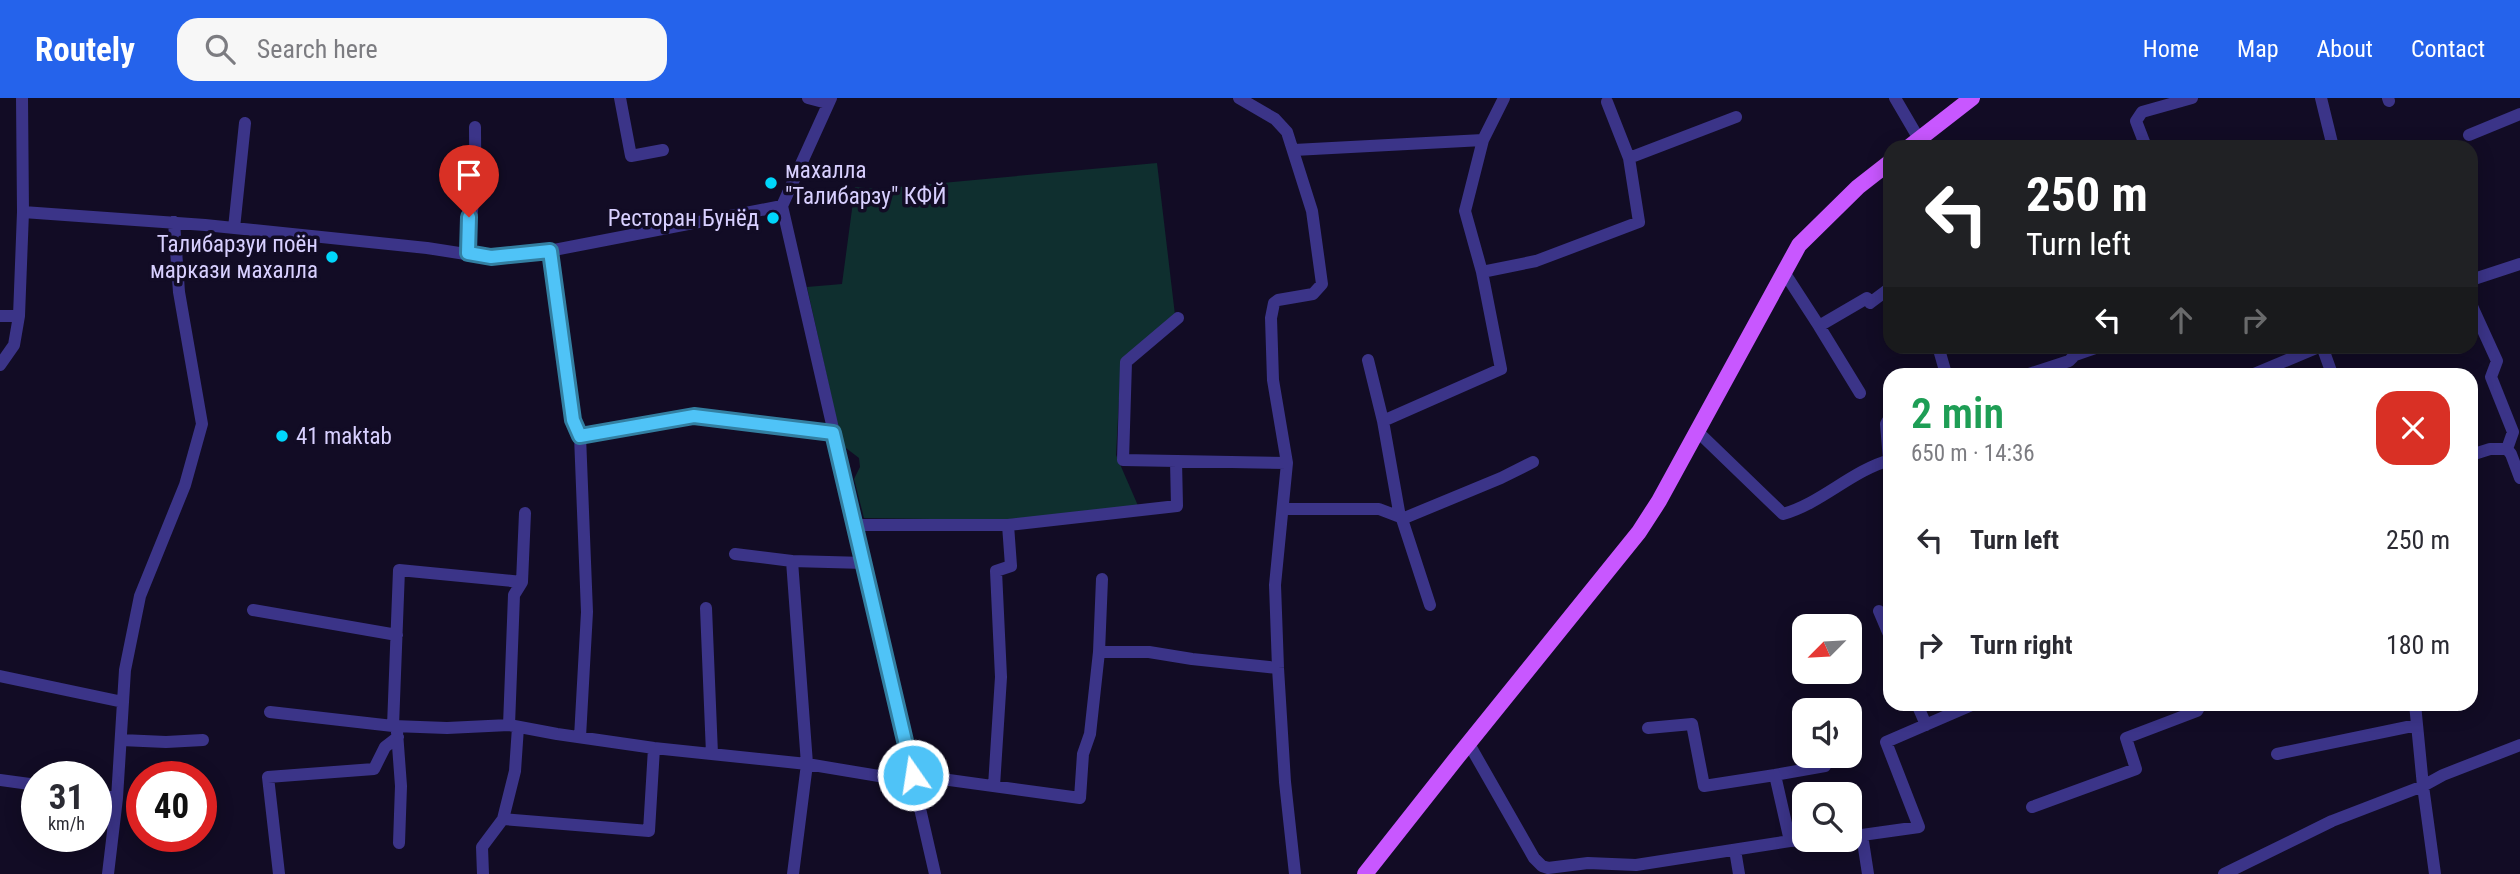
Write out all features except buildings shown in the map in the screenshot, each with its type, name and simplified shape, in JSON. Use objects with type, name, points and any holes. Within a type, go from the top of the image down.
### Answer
[{"type":"main road","points":[[1918,140],[1972,98]]},
{"type":"main road","points":[[1365,874],[1639,532],[1659,501],[1798,245],[1824,218],[1883,167]]},
{"type":"street","points":[[0,365],[14,345],[19,316],[23,212],[22,98]]},
{"type":"street","points":[[620,98],[631,156],[663,150]]},
{"type":"street","points":[[808,98],[829,100],[782,206],[935,874]]},
{"type":"street","points":[[1239,98],[1275,119],[1287,132],[1316,230],[1322,285],[1313,294],[1278,300],[1272,309],[1273,380],[1287,463],[1275,585],[1285,782],[1295,874]]},
{"type":"street","points":[[1383,421],[1502,369],[1482,272],[1465,211],[1483,140],[1504,98]]},
{"type":"street","points":[[1895,98],[1913,140]]},
{"type":"street","points":[[2143,140],[2136,121],[2138,116],[2192,98]]},
{"type":"street","points":[[2321,98],[2331,140]]},
{"type":"street","points":[[1482,272],[1536,261],[1639,222],[1629,158],[1607,102]]},
{"type":"street","points":[[2469,135],[2520,114]]},
{"type":"street","points":[[1629,158],[1736,117]]},
{"type":"street","points":[[233,228],[245,123]]},
{"type":"street","points":[[468,253],[469,217],[474,189],[475,127]]},
{"type":"street","points":[[1294,150],[1483,140]]},
{"type":"street","points":[[23,212],[174,222],[491,257],[550,251],[782,206]]},
{"type":"street","points":[[108,874],[117,798],[125,670],[140,596],[185,485],[202,424],[179,292],[174,222]]},
{"type":"street","points":[[550,251],[573,420],[580,436],[587,612],[580,737]]},
{"type":"street","points":[[2478,279],[2520,264]]},
{"type":"street","points":[[1784,272],[1860,393]]},
{"type":"street","points":[[1819,326],[1867,298],[1870,303],[1883,293]]},
{"type":"street","points":[[0,316],[19,316]]},
{"type":"street","points":[[1178,318],[1126,362],[1123,460],[1287,463]]},
{"type":"street","points":[[2478,319],[2497,361],[2491,377],[2512,432],[2507,449]]},
{"type":"street","points":[[2047,368],[2069,361],[2078,354]]},
{"type":"street","points":[[2269,368],[2303,354]]},
{"type":"street","points":[[1368,360],[1383,421],[1401,518],[1430,606]]},
{"type":"street","points":[[580,436],[694,416],[833,433]]},
{"type":"street","points":[[1697,431],[1783,514],[1798,510],[1883,462]]},
{"type":"street","points":[[2478,453],[2490,449],[2507,449]]},
{"type":"street","points":[[2507,449],[2520,478]]},
{"type":"street","points":[[856,525],[1008,525],[1177,506],[1176,461]]},
{"type":"street","points":[[1284,509],[1379,509],[1401,518],[1501,478],[1533,462]]},
{"type":"street","points":[[483,874],[482,847],[503,819],[515,771],[514,595],[522,582],[525,513]]},
{"type":"street","points":[[994,786],[1001,677],[996,570],[1011,566],[1008,525]]},
{"type":"street","points":[[735,554],[792,561],[865,563]]},
{"type":"street","points":[[792,561],[807,764],[793,874]]},
{"type":"street","points":[[399,843],[401,786],[396,730],[399,570],[522,582]]},
{"type":"street","points":[[270,712],[396,730],[513,726],[654,748],[1080,798],[1083,754],[1090,734],[1099,652],[1102,579]]},
{"type":"street","points":[[706,608],[712,754]]},
{"type":"street","points":[[253,610],[397,635]]},
{"type":"street","points":[[1879,611],[1883,620]]},
{"type":"street","points":[[1099,652],[1149,652],[1278,668]]},
{"type":"street","points":[[0,676],[123,702]]},
{"type":"street","points":[[1920,711],[1926,724]]},
{"type":"street","points":[[1862,835],[1919,827],[1886,743],[1957,711]]},
{"type":"street","points":[[2032,807],[2136,769],[2126,738],[2197,711]]},
{"type":"street","points":[[2416,711],[2435,874]]},
{"type":"street","points":[[1648,728],[1692,724],[1704,786],[1814,768]]},
{"type":"street","points":[[2277,754],[2417,725]]},
{"type":"street","points":[[279,874],[268,777],[374,769],[396,730]]},
{"type":"street","points":[[121,740],[203,740]]},
{"type":"street","points":[[1469,744],[1534,858],[1542,866],[1562,868],[1588,863],[1636,865],[1790,841],[1775,775]]},
{"type":"street","points":[[2224,874],[2332,821],[2520,745]]},
{"type":"street","points":[[503,819],[649,831],[654,748]]},
{"type":"street","points":[[0,780],[21,783]]},
{"type":"street","points":[[112,797],[117,798]]},
{"type":"street","points":[[1735,850],[1739,874]]},
{"type":"street","points":[[1861,852],[1868,874]]},
{"type":"green space","points":[[1157,163],[1175,315],[1121,361],[1116,455],[1139,508],[998,520],[864,518],[854,479],[860,467],[859,458],[842,445],[807,287],[842,284],[855,187],[877,189]]},
{"type":"place","name":"махалла \"Талибарзу\" КФЙ","points":[[771,183]]},
{"type":"place","name":"Ресторан Бунёд","points":[[773,218]]},
{"type":"place","name":"Талибарзуи поён маркази махалла","points":[[332,257]]},
{"type":"place","name":"41 maktab","points":[[282,436]]},
{"type":"route","points":[[469,217],[468,253],[491,257],[550,251],[573,420],[580,436],[694,416],[833,433],[913,775]]}]
